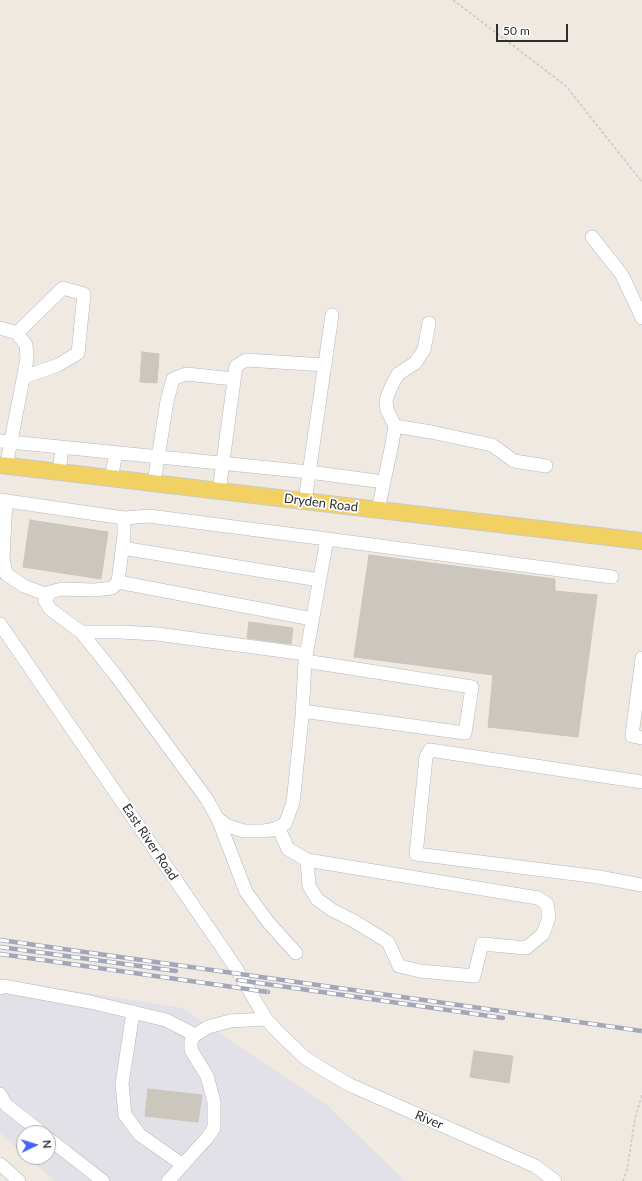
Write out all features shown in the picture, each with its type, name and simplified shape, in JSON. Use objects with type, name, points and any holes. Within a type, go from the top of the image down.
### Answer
[{"type":"main road","name":"Dryden Road","points":[[3,466],[642,541]]},
{"type":"street","points":[[592,237],[622,275],[642,318]]},
{"type":"street","points":[[16,333],[63,288],[84,294],[78,353],[58,365],[24,377]]},
{"type":"street","points":[[305,501],[332,314]]},
{"type":"street","points":[[378,510],[395,426],[387,410],[386,400],[390,387],[398,374],[415,363],[424,350],[429,323]]},
{"type":"street","points":[[0,328],[16,333],[26,345],[27,359],[24,377],[5,442],[3,466]]},
{"type":"street","points":[[218,491],[236,366],[246,360],[325,365]]},
{"type":"street","points":[[154,483],[167,401],[173,379],[186,374],[234,379]]},
{"type":"street","points":[[395,426],[492,445],[514,461],[546,466]]},
{"type":"street","points":[[5,442],[309,472],[384,482]]},
{"type":"street","points":[[59,472],[62,448]]},
{"type":"street","points":[[111,478],[116,454]]},
{"type":"street","points":[[48,595],[24,586],[6,574],[3,558],[3,501],[124,518],[149,516],[612,576]]},
{"type":"street","points":[[124,518],[118,582],[112,588],[95,590],[62,589],[50,592],[45,601],[50,609],[81,632],[117,677],[206,798],[218,819],[246,892],[269,923],[296,953]]},
{"type":"street","points":[[218,819],[228,826],[244,831],[264,832],[285,824],[293,803],[306,658],[327,540]]},
{"type":"street","points":[[122,548],[319,580]]},
{"type":"street","points":[[118,582],[312,619]]},
{"type":"street","name":"East River Road","points":[[0,624],[236,968],[266,1019],[304,1056]]},
{"type":"street","points":[[81,632],[157,634],[472,687],[465,733],[302,711]]},
{"type":"street","points":[[642,658],[632,736],[642,738]]},
{"type":"street","points":[[642,782],[430,750],[426,757],[416,854],[598,877],[642,885]]},
{"type":"street","points":[[278,827],[288,849],[307,860],[538,898],[547,904],[549,917],[543,934],[526,948],[482,944],[474,976],[420,971],[399,966],[388,942],[354,921],[332,910],[317,899],[309,886],[307,860]]},
{"type":"street","points":[[0,988],[3,986],[90,1002],[133,1012],[166,1020],[195,1035]]},
{"type":"street","points":[[133,1012],[122,1084],[125,1115],[140,1135],[183,1165]]},
{"type":"street","points":[[168,1181],[207,1138],[214,1128],[214,1102],[206,1076],[191,1050],[191,1041],[195,1035],[208,1027],[230,1020],[266,1019]]},
{"type":"street","name":"River","points":[[304,1056],[350,1085],[534,1166],[555,1181]]},
{"type":"street","points":[[0,1094],[6,1105],[32,1125]]},
{"type":"street","points":[[56,1144],[103,1181]]},
{"type":"street","points":[[0,1164],[14,1179]]},
{"type":"path","points":[[453,0],[566,86],[642,182]]},
{"type":"path","points":[[623,1181],[627,1170],[634,1118],[642,1096]]},
{"type":"shaded area","points":[[0,979],[182,1008],[328,1106],[405,1181],[55,1181],[37,1165],[56,1165],[56,1125],[16,1125],[16,1147],[0,1133]]},
{"type":"building","points":[[142,352],[159,354],[157,383],[140,382]]},
{"type":"building","points":[[30,520],[108,532],[101,579],[23,567]]},
{"type":"building","points":[[369,555],[555,579],[555,591],[597,595],[578,737],[488,727],[493,675],[354,657]]},
{"type":"building","points":[[249,622],[293,628],[291,644],[247,638]]},
{"type":"building","points":[[474,1051],[513,1056],[509,1083],[470,1077]]},
{"type":"building","points":[[148,1089],[202,1095],[198,1122],[145,1116]]},
{"type":"railway","points":[[0,940],[642,1031]]},
{"type":"railway","points":[[0,947],[176,971]]},
{"type":"railway","points":[[0,954],[268,992]]},
{"type":"railway","points":[[238,980],[503,1018]]}]
